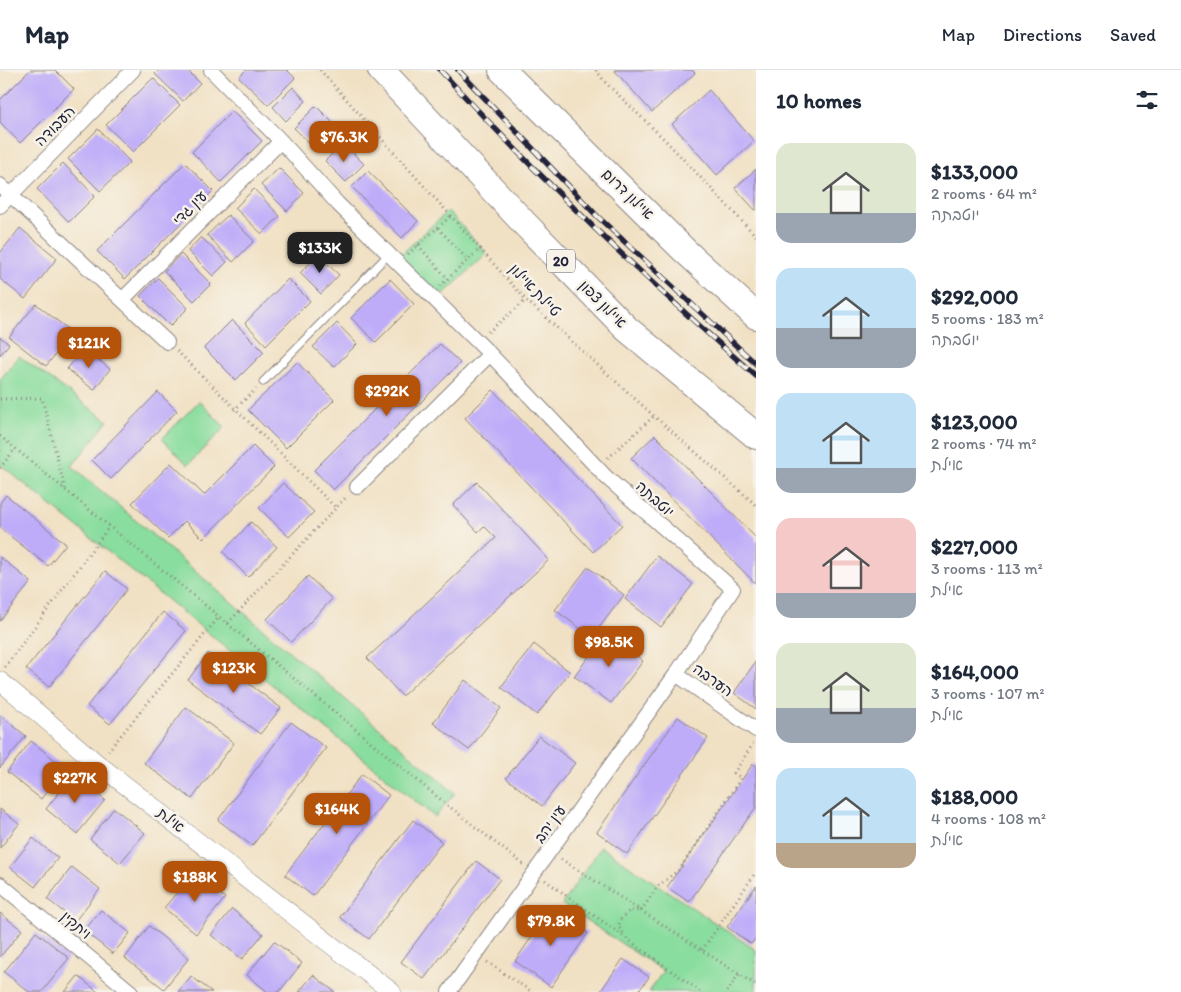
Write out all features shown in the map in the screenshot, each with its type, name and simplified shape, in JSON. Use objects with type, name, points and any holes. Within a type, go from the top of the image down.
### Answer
[{"type":"highway","name":"איילון צפון","points":[[381,70],[614,316],[709,399],[756,436]]},
{"type":"highway","name":"איילון דרום","points":[[502,70],[684,250],[756,316]]},
{"type":"highway","points":[[709,399],[756,448]]},
{"type":"street","name":"העבודה","points":[[0,206],[5,190],[133,70]]},
{"type":"street","name":"יוטבתה","points":[[211,70],[281,140],[338,204],[429,296],[490,354],[597,467],[733,589],[676,674]]},
{"type":"street","name":"עין גדי","points":[[122,299],[281,140]]},
{"type":"street","points":[[5,190],[167,342]]},
{"type":"street","points":[[357,487],[490,354]]},
{"type":"street","name":"הערבה","points":[[676,674],[756,730]]},
{"type":"street","name":"עין יהב","points":[[449,992],[535,873],[544,855],[676,674]]},
{"type":"street","name":"אילת","points":[[0,681],[98,764],[392,992]]},
{"type":"street","name":"ויתקין","points":[[0,884],[131,992]]},
{"type":"lane","points":[[263,382],[392,259]]},
{"type":"path","name":"טיילת איילון","points":[[320,70],[526,300],[756,505]]},
{"type":"path","points":[[596,70],[605,82],[667,142],[756,236]]},
{"type":"path","points":[[392,259],[418,245],[451,216]]},
{"type":"path","points":[[438,228],[468,260]]},
{"type":"path","points":[[418,245],[448,279]]},
{"type":"path","points":[[429,296],[480,248]]},
{"type":"path","points":[[476,342],[526,300]]},
{"type":"path","points":[[167,342],[234,410],[336,508]]},
{"type":"path","points":[[234,410],[263,382]]},
{"type":"path","points":[[0,399],[42,398],[65,490]]},
{"type":"path","points":[[597,467],[654,416]]},
{"type":"path","points":[[0,436],[446,804],[535,873],[623,934],[701,992]]},
{"type":"path","points":[[0,468],[15,448]]},
{"type":"path","points":[[228,623],[357,487]]},
{"type":"path","points":[[0,674],[109,527]]},
{"type":"path","points":[[98,764],[219,617]]},
{"type":"path","points":[[641,911],[658,886],[680,869],[741,778],[734,773],[756,739]]},
{"type":"path","points":[[544,855],[641,911],[756,985]]},
{"type":"path","points":[[702,950],[756,872]]},
{"type":"path","points":[[623,934],[619,927],[620,920],[630,910],[641,911]]},
{"type":"path","points":[[476,954],[532,992]]},
{"type":"path","points":[[727,992],[740,974]]},
{"type":"green space","points":[[448,211],[487,254],[436,301],[397,258]]},
{"type":"green space","points":[[19,356],[108,421],[72,466],[455,793],[435,817],[0,464],[0,380]]},
{"type":"green space","points":[[199,401],[225,427],[188,465],[162,439]]},
{"type":"green space","points":[[601,847],[756,950],[756,992],[649,992],[663,971],[562,904]]},
{"type":"building","points":[[30,70],[55,70],[74,89],[20,143],[0,122],[0,100]]},
{"type":"building","points":[[159,70],[187,70],[200,83],[183,101],[155,74]]},
{"type":"building","points":[[246,70],[287,70],[295,78],[268,105],[239,77]]},
{"type":"building","points":[[614,70],[692,70],[695,73],[652,112]]},
{"type":"building","points":[[153,78],[180,105],[133,152],[106,125]]},
{"type":"building","points":[[293,87],[306,101],[286,121],[273,107]]},
{"type":"building","points":[[709,90],[754,141],[717,175],[672,124]]},
{"type":"building","points":[[316,106],[338,128],[317,150],[294,128]]},
{"type":"building","points":[[232,111],[262,141],[221,182],[192,152]]},
{"type":"building","points":[[98,129],[130,162],[100,191],[68,159]]},
{"type":"building","points":[[343,143],[364,164],[346,182],[325,161]]},
{"type":"building","points":[[63,163],[95,196],[69,222],[37,189]]},
{"type":"building","points":[[185,163],[213,191],[125,279],[97,251]]},
{"type":"building","points":[[279,168],[304,193],[287,211],[261,185]]},
{"type":"building","points":[[756,169],[756,211],[735,188]]},
{"type":"building","points":[[368,171],[418,221],[402,238],[352,187]]},
{"type":"building","points":[[254,189],[280,216],[262,234],[235,208]]},
{"type":"building","points":[[228,215],[254,241],[233,262],[207,235]]},
{"type":"building","points":[[20,228],[57,258],[25,299],[0,279],[0,253]]},
{"type":"building","points":[[201,237],[227,262],[213,276],[188,251]]},
{"type":"building","points":[[181,254],[211,284],[194,301],[164,271]]},
{"type":"building","points":[[318,255],[339,275],[321,294],[300,273]]},
{"type":"building","points":[[158,278],[188,308],[170,326],[140,296]]},
{"type":"building","points":[[288,279],[310,301],[266,345],[245,323]]},
{"type":"building","points":[[390,279],[414,304],[376,342],[351,318]]},
{"type":"building","points":[[36,304],[73,333],[46,366],[9,337]]},
{"type":"building","points":[[232,320],[264,352],[236,380],[204,348]]},
{"type":"building","points":[[337,323],[357,344],[334,367],[313,347]]},
{"type":"building","points":[[0,337],[9,344],[0,355]]},
{"type":"building","points":[[440,344],[460,363],[333,490],[314,470]]},
{"type":"building","points":[[84,348],[110,369],[94,390],[67,369]]},
{"type":"building","points":[[297,362],[334,400],[286,448],[248,410]]},
{"type":"building","points":[[493,390],[622,525],[593,552],[465,418]]},
{"type":"building","points":[[158,392],[177,411],[111,479],[92,460]]},
{"type":"building","points":[[655,435],[756,538],[756,584],[631,458]]},
{"type":"building","points":[[253,446],[274,467],[203,539],[185,521],[168,538],[132,503],[171,463],[204,495]]},
{"type":"building","points":[[477,482],[549,560],[402,696],[367,658],[496,538],[484,526],[478,532],[453,505]]},
{"type":"building","points":[[283,483],[314,512],[289,537],[259,508]]},
{"type":"building","points":[[6,495],[66,544],[48,566],[0,528],[0,503]]},
{"type":"building","points":[[251,522],[277,547],[248,577],[223,552]]},
{"type":"building","points":[[657,556],[693,584],[661,627],[625,599]]},
{"type":"building","points":[[0,557],[31,582],[0,621]]},
{"type":"building","points":[[588,567],[624,595],[592,637],[555,610]]},
{"type":"building","points":[[105,571],[127,589],[49,687],[26,669]]},
{"type":"building","points":[[308,576],[332,599],[291,642],[267,619]]},
{"type":"building","points":[[163,612],[186,631],[110,724],[87,706]]},
{"type":"building","points":[[607,633],[643,661],[611,703],[574,676]]},
{"type":"building","points":[[534,644],[570,672],[537,715],[501,687]]},
{"type":"building","points":[[208,653],[281,708],[260,734],[188,680]]},
{"type":"building","points":[[756,661],[756,709],[734,693]]},
{"type":"building","points":[[465,680],[501,708],[469,750],[433,723]]},
{"type":"building","points":[[186,707],[234,743],[192,799],[144,763]]},
{"type":"building","points":[[0,715],[26,736],[0,768]]},
{"type":"building","points":[[678,717],[708,738],[627,854],[597,832]]},
{"type":"building","points":[[291,722],[326,748],[252,846],[218,820]]},
{"type":"building","points":[[539,736],[575,763],[542,806],[506,778]]},
{"type":"building","points":[[31,741],[65,768],[41,799],[7,772]]},
{"type":"building","points":[[753,764],[756,766],[756,807],[689,902],[667,887]]},
{"type":"building","points":[[362,774],[389,795],[313,896],[285,875]]},
{"type":"building","points":[[73,775],[105,800],[77,834],[46,809]]},
{"type":"building","points":[[114,808],[145,833],[120,863],[90,839]]},
{"type":"building","points":[[0,809],[19,824],[0,848]]},
{"type":"building","points":[[413,820],[442,842],[369,939],[340,917]]},
{"type":"building","points":[[33,838],[58,858],[35,887],[10,867]]},
{"type":"building","points":[[476,861],[500,879],[424,979],[401,962]]},
{"type":"building","points":[[72,867],[100,889],[75,921],[47,899]]},
{"type":"building","points":[[193,873],[225,898],[196,934],[164,908]]},
{"type":"building","points":[[756,886],[756,938],[751,944],[727,927]]},
{"type":"building","points":[[552,908],[588,933],[551,987],[515,961]]},
{"type":"building","points":[[232,909],[263,934],[242,959],[211,935]]},
{"type":"building","points":[[101,910],[130,933],[113,954],[84,931]]},
{"type":"building","points":[[0,913],[22,930],[0,957]]},
{"type":"building","points":[[149,926],[189,958],[164,989],[125,958]]},
{"type":"building","points":[[36,932],[69,958],[42,992],[29,992],[4,972]]},
{"type":"building","points":[[274,941],[302,963],[279,992],[268,992],[247,975]]},
{"type":"building","points":[[623,959],[649,977],[638,992],[600,992]]},
{"type":"building","points":[[313,975],[335,992],[299,992]]},
{"type":"building","points":[[78,976],[98,992],[65,992]]},
{"type":"building","points":[[191,976],[212,992],[178,992]]},
{"type":"railway","points":[[440,70],[594,228],[756,376]]},
{"type":"railway","points":[[458,70],[598,217],[756,364]]}]
